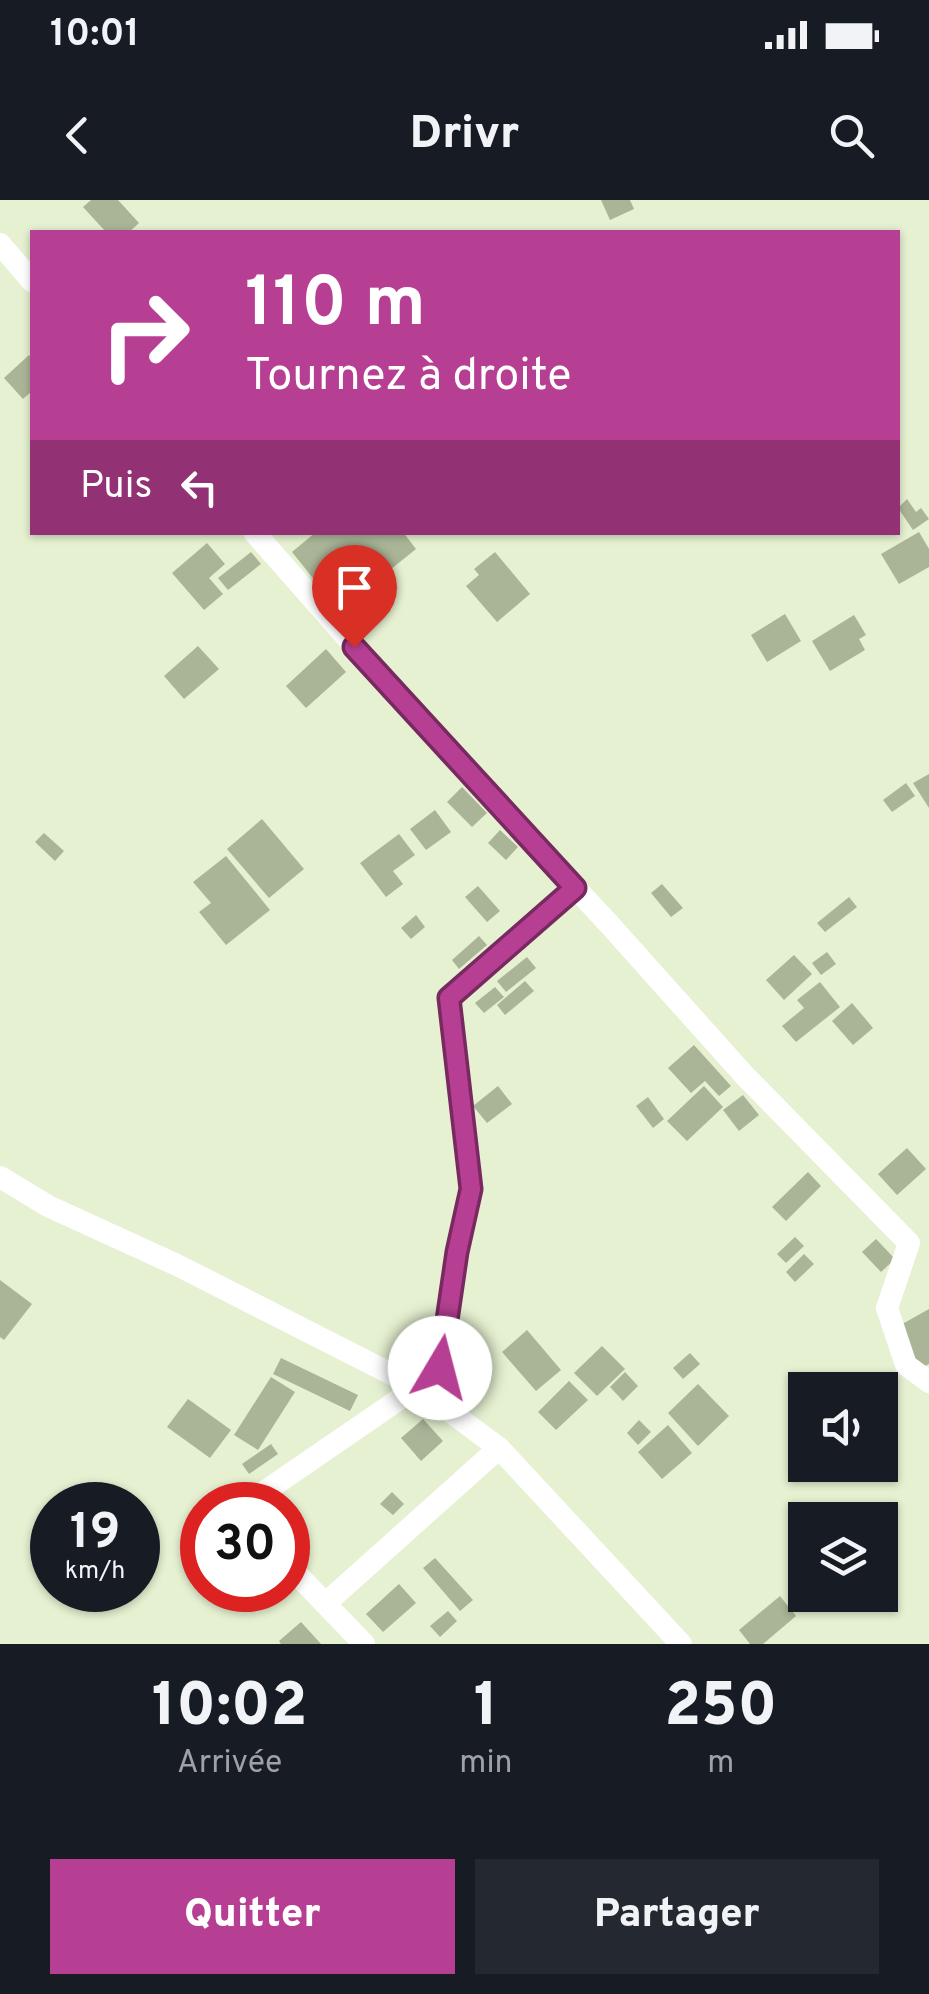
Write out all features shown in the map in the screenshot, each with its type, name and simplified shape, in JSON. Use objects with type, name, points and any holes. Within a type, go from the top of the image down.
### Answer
[{"type":"street","points":[[0,244],[30,279]]},
{"type":"street","points":[[257,535],[430,732],[745,1076],[909,1243],[887,1308],[906,1366],[929,1382]]},
{"type":"street","points":[[452,1411],[440,1368],[457,1252],[471,1189],[449,998],[575,888]]},
{"type":"street","points":[[0,1177],[48,1206],[177,1265],[417,1387],[452,1411],[499,1448],[681,1644]]},
{"type":"street","points":[[279,1482],[417,1387]]},
{"type":"street","points":[[326,1603],[499,1448]]},
{"type":"street","points":[[310,1587],[364,1644]]},
{"type":"building","points":[[91,200],[118,200],[139,223],[131,230],[104,230],[83,207]]},
{"type":"building","points":[[601,200],[630,200],[634,209],[610,220]]},
{"type":"building","points":[[29,355],[30,393],[23,399],[4,378]]},
{"type":"building","points":[[907,499],[916,512],[921,508],[929,519],[913,530],[900,506]]},
{"type":"building","points":[[919,532],[929,549],[929,567],[899,584],[881,554]]},
{"type":"building","points":[[312,535],[405,535],[416,549],[339,611],[292,552]]},
{"type":"building","points":[[207,543],[225,564],[209,578],[223,594],[204,610],[172,573]]},
{"type":"building","points":[[251,552],[261,564],[228,590],[218,578]]},
{"type":"building","points":[[495,552],[530,594],[497,622],[466,586],[479,575],[474,569]]},
{"type":"building","points":[[785,614],[801,641],[767,662],[751,635]]},
{"type":"building","points":[[854,615],[866,635],[859,639],[865,650],[830,671],[812,641]]},
{"type":"building","points":[[198,646],[219,669],[184,699],[164,676]]},
{"type":"building","points":[[326,649],[346,672],[306,708],[286,686]]},
{"type":"building","points":[[929,774],[929,808],[913,783]]},
{"type":"building","points":[[906,783],[915,796],[892,812],[883,800]]},
{"type":"building","points":[[462,787],[487,813],[472,827],[447,802]]},
{"type":"building","points":[[435,810],[451,832],[426,850],[410,829]]},
{"type":"building","points":[[262,819],[304,869],[269,898],[227,849]]},
{"type":"building","points":[[500,830],[518,847],[506,860],[488,843]]},
{"type":"building","points":[[44,833],[64,851],[55,861],[35,842]]},
{"type":"building","points":[[399,834],[415,855],[393,871],[403,884],[386,897],[360,863]]},
{"type":"building","points":[[226,856],[270,910],[226,945],[199,912],[211,903],[193,882]]},
{"type":"building","points":[[662,884],[683,908],[671,917],[651,893]]},
{"type":"building","points":[[478,886],[500,911],[487,922],[465,897]]},
{"type":"building","points":[[849,897],[857,907],[825,932],[817,923]]},
{"type":"building","points":[[416,915],[425,927],[411,939],[401,928]]},
{"type":"building","points":[[479,936],[487,945],[459,969],[452,960]]},
{"type":"building","points":[[827,952],[836,964],[821,975],[812,963]]},
{"type":"building","points":[[794,955],[812,974],[784,1000],[766,980]]},
{"type":"building","points":[[527,957],[536,968],[506,992],[497,981]]},
{"type":"building","points":[[525,981],[534,991],[505,1015],[497,1005]]},
{"type":"building","points":[[820,982],[840,1007],[796,1042],[782,1026],[804,1008],[797,1000]]},
{"type":"building","points":[[495,987],[504,997],[484,1013],[475,1003]]},
{"type":"building","points":[[852,1003],[873,1028],[853,1045],[832,1021]]},
{"type":"building","points":[[694,1045],[731,1086],[719,1096],[705,1081],[691,1093],[668,1068]]},
{"type":"building","points":[[498,1086],[512,1104],[487,1123],[473,1106]]},
{"type":"building","points":[[704,1086],[723,1107],[687,1141],[667,1121]]},
{"type":"building","points":[[743,1095],[759,1115],[739,1131],[723,1110]]},
{"type":"building","points":[[648,1097],[664,1119],[653,1128],[636,1106]]},
{"type":"building","points":[[907,1148],[926,1169],[897,1195],[878,1174]]},
{"type":"building","points":[[808,1172],[821,1186],[786,1221],[772,1207]]},
{"type":"building","points":[[795,1237],[804,1246],[786,1263],[777,1254]]},
{"type":"building","points":[[876,1239],[895,1259],[881,1272],[862,1252]]},
{"type":"building","points":[[804,1254],[814,1264],[795,1282],[786,1272]]},
{"type":"building","points":[[0,1280],[32,1304],[4,1340],[0,1337]]},
{"type":"building","points":[[929,1309],[929,1364],[921,1368],[897,1327]]},
{"type":"building","points":[[527,1330],[561,1370],[536,1391],[502,1352]]},
{"type":"building","points":[[602,1346],[625,1369],[597,1396],[574,1373]]},
{"type":"building","points":[[690,1353],[700,1364],[683,1379],[673,1368]]},
{"type":"building","points":[[281,1358],[358,1395],[350,1411],[273,1374]]},
{"type":"building","points":[[480,1361],[488,1372],[472,1383],[465,1372]]},
{"type":"building","points":[[625,1372],[638,1386],[623,1401],[610,1387]]},
{"type":"building","points":[[271,1377],[295,1392],[258,1450],[234,1435]]},
{"type":"building","points":[[569,1381],[588,1400],[556,1430],[538,1412]]},
{"type":"building","points":[[698,1384],[729,1416],[698,1446],[668,1413]]},
{"type":"building","points":[[188,1399],[231,1430],[210,1458],[167,1427]]},
{"type":"building","points":[[423,1419],[443,1441],[421,1461],[401,1438]]},
{"type":"building","points":[[639,1420],[651,1432],[638,1445],[627,1433]]},
{"type":"building","points":[[668,1425],[692,1453],[662,1479],[638,1452]]},
{"type":"building","points":[[271,1444],[278,1454],[249,1474],[242,1464]]},
{"type":"building","points":[[392,1492],[404,1504],[393,1515],[380,1504]]},
{"type":"building","points":[[435,1558],[473,1600],[460,1611],[423,1568]]},
{"type":"building","points":[[399,1584],[416,1603],[383,1632],[366,1614]]},
{"type":"building","points":[[780,1596],[788,1612],[796,1616],[763,1644],[750,1644],[739,1630]]},
{"type":"building","points":[[448,1611],[457,1621],[440,1637],[430,1626]]},
{"type":"building","points":[[301,1622],[321,1644],[281,1644],[279,1641]]},
{"type":"route","points":[[354,647],[575,888],[449,998],[471,1189],[457,1252],[440,1368]]}]
